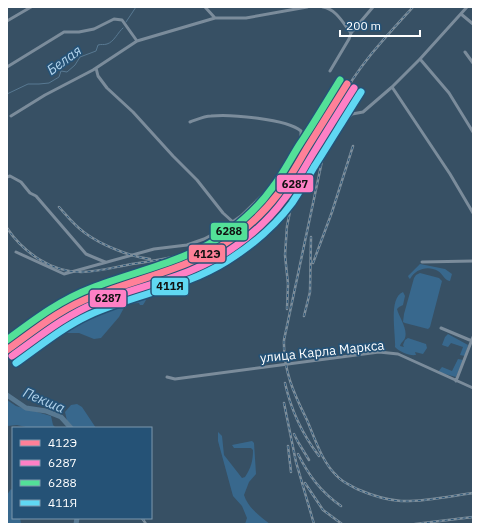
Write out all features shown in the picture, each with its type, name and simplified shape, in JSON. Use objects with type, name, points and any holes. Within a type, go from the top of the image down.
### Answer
[{"type":"street","points":[[7,21],[32,7]]},
{"type":"street","points":[[205,7],[215,18]]},
{"type":"street","points":[[11,116],[45,95],[96,68],[137,41],[215,18],[246,18],[308,7]]},
{"type":"street","points":[[325,7],[337,15],[351,33]]},
{"type":"street","points":[[330,71],[350,39],[351,33],[373,7]]},
{"type":"street","points":[[311,159],[316,149],[320,149],[323,138],[327,138],[352,114],[363,112],[392,87],[420,59],[467,7]]},
{"type":"street","points":[[460,14],[473,24]]},
{"type":"street","points":[[7,67],[64,32],[79,32],[94,29],[114,19],[122,20],[137,41]]},
{"type":"street","points":[[465,52],[473,63]]},
{"type":"street","points":[[420,59],[449,93],[473,132]]},
{"type":"street","points":[[96,68],[98,76],[107,88],[137,116],[197,180],[223,213],[233,222]]},
{"type":"street","points":[[392,87],[450,174],[473,213]]},
{"type":"street","points":[[16,252],[64,274],[154,249],[182,246],[196,242],[221,230],[233,222],[272,186],[294,152],[301,137],[301,131],[296,126],[252,117],[209,116],[190,122]]},
{"type":"street","points":[[7,177],[10,176],[21,182],[30,193],[36,196],[86,254],[105,262]]},
{"type":"street","points":[[422,262],[473,261]]},
{"type":"street","points":[[441,328],[473,339],[456,381]]},
{"type":"street","name":"улица Карла Маркса","points":[[167,377],[174,379],[379,352],[398,354],[473,388]]},
{"type":"shaded area","points":[[237,239],[239,241],[232,248],[230,257],[208,271],[183,281],[160,282],[152,288],[143,305],[140,305],[139,303],[126,304],[119,317],[101,338],[94,339],[79,333],[66,333],[51,327],[30,343],[19,349],[17,346],[70,308],[75,311],[62,321],[62,324],[65,326],[70,325],[83,315],[89,307],[95,305],[93,311],[88,315],[89,318],[92,318],[108,305],[119,299],[120,296],[118,294],[106,298],[104,295],[106,293],[144,282],[202,261],[217,259],[225,253],[234,240]]},
{"type":"shaded area","points":[[420,264],[445,269],[452,274],[450,281],[438,271],[430,268],[418,270],[410,279],[408,276]]},
{"type":"shaded area","points":[[420,273],[439,278],[442,281],[430,327],[428,329],[403,322],[414,278]]},
{"type":"shaded area","points":[[403,292],[405,296],[403,305],[397,309],[406,334],[405,339],[400,346],[404,347],[403,345],[405,340],[408,338],[426,344],[427,348],[423,354],[415,352],[416,355],[408,354],[395,347],[394,309],[398,296]]},
{"type":"shaded area","points":[[448,334],[468,345],[465,356],[460,355],[463,347],[451,343],[448,347],[442,345]]},
{"type":"shaded area","points":[[458,359],[463,360],[456,377],[438,372],[442,367],[452,371]]},
{"type":"shaded area","points":[[7,400],[16,406],[51,416],[55,427],[26,427],[17,425],[7,426]]},
{"type":"shaded area","points":[[77,404],[82,407],[95,427],[72,427],[67,421],[65,412],[71,405]]},
{"type":"shaded area","points":[[218,432],[222,436],[224,455],[242,478],[245,477],[250,467],[253,450],[251,448],[234,448],[232,445],[252,441],[254,443],[256,474],[249,482],[244,495],[251,508],[270,524],[245,524],[247,518],[242,506],[233,496],[218,441]]},
{"type":"shaded area","points":[[11,489],[12,519],[20,519],[21,523],[7,524],[7,495]]},
{"type":"waterway","name":"Белая","points":[[126,22],[136,7]]},
{"type":"waterway","name":"Белая","points":[[7,94],[28,84],[49,83],[59,77],[61,71],[67,72],[75,65],[80,57],[96,51],[98,45],[109,43],[123,28]]},
{"type":"waterway","name":"Пекша","points":[[7,395],[26,408],[46,411],[61,417],[70,427]]},
{"type":"waterway","name":"Пекша","points":[[76,524],[77,519]]},
{"type":"railway","points":[[413,7],[363,64],[346,90],[334,116],[322,161],[284,340],[285,362],[290,382],[319,450],[327,464],[341,480],[368,493],[401,501],[418,501],[473,493]]},
{"type":"railway","points":[[319,126],[336,101]]},
{"type":"railway","points":[[7,228],[21,245],[39,259],[70,271],[87,272],[100,270],[170,258],[193,252],[216,241],[238,227],[259,210],[277,191],[315,132]]},
{"type":"railway","points":[[313,263],[332,212],[353,146]]},
{"type":"railway","points":[[287,309],[288,284],[285,255],[287,226],[292,202]]},
{"type":"railway","points":[[59,207],[71,221],[99,242],[125,253],[150,259]]},
{"type":"railway","points":[[304,316],[310,292],[311,237]]},
{"type":"railway","points":[[285,383],[290,403],[298,421],[307,439],[319,456]]},
{"type":"railway","points":[[284,403],[296,462],[314,524]]},
{"type":"railway","points":[[294,434],[309,460]]},
{"type":"railway","points":[[288,446],[291,472]]},
{"type":"railway","points":[[298,454],[316,483],[327,495],[341,506]]},
{"type":"railway","points":[[305,483],[323,510],[342,524]]},
{"type":"railway","points":[[415,524],[473,517]]},
{"type":"railway","points":[[143,519],[146,524]]},
{"type":"transit line","name":"6288","points":[[7,340],[27,325],[69,298],[92,288],[196,251],[228,232],[258,206],[277,182],[340,80]]},
{"type":"transit line","name":"412Э","points":[[7,350],[59,313],[82,301],[112,289],[183,265],[217,249],[233,238],[251,223],[282,189],[347,84]]},
{"type":"transit line","name":"6287","points":[[12,356],[52,327],[84,308],[204,265],[221,256],[244,240],[269,217],[289,193],[354,88]]},
{"type":"transit line","name":"411Я","points":[[16,363],[79,320],[106,308],[194,278],[227,261],[254,242],[278,220],[292,203],[361,92]]}]
